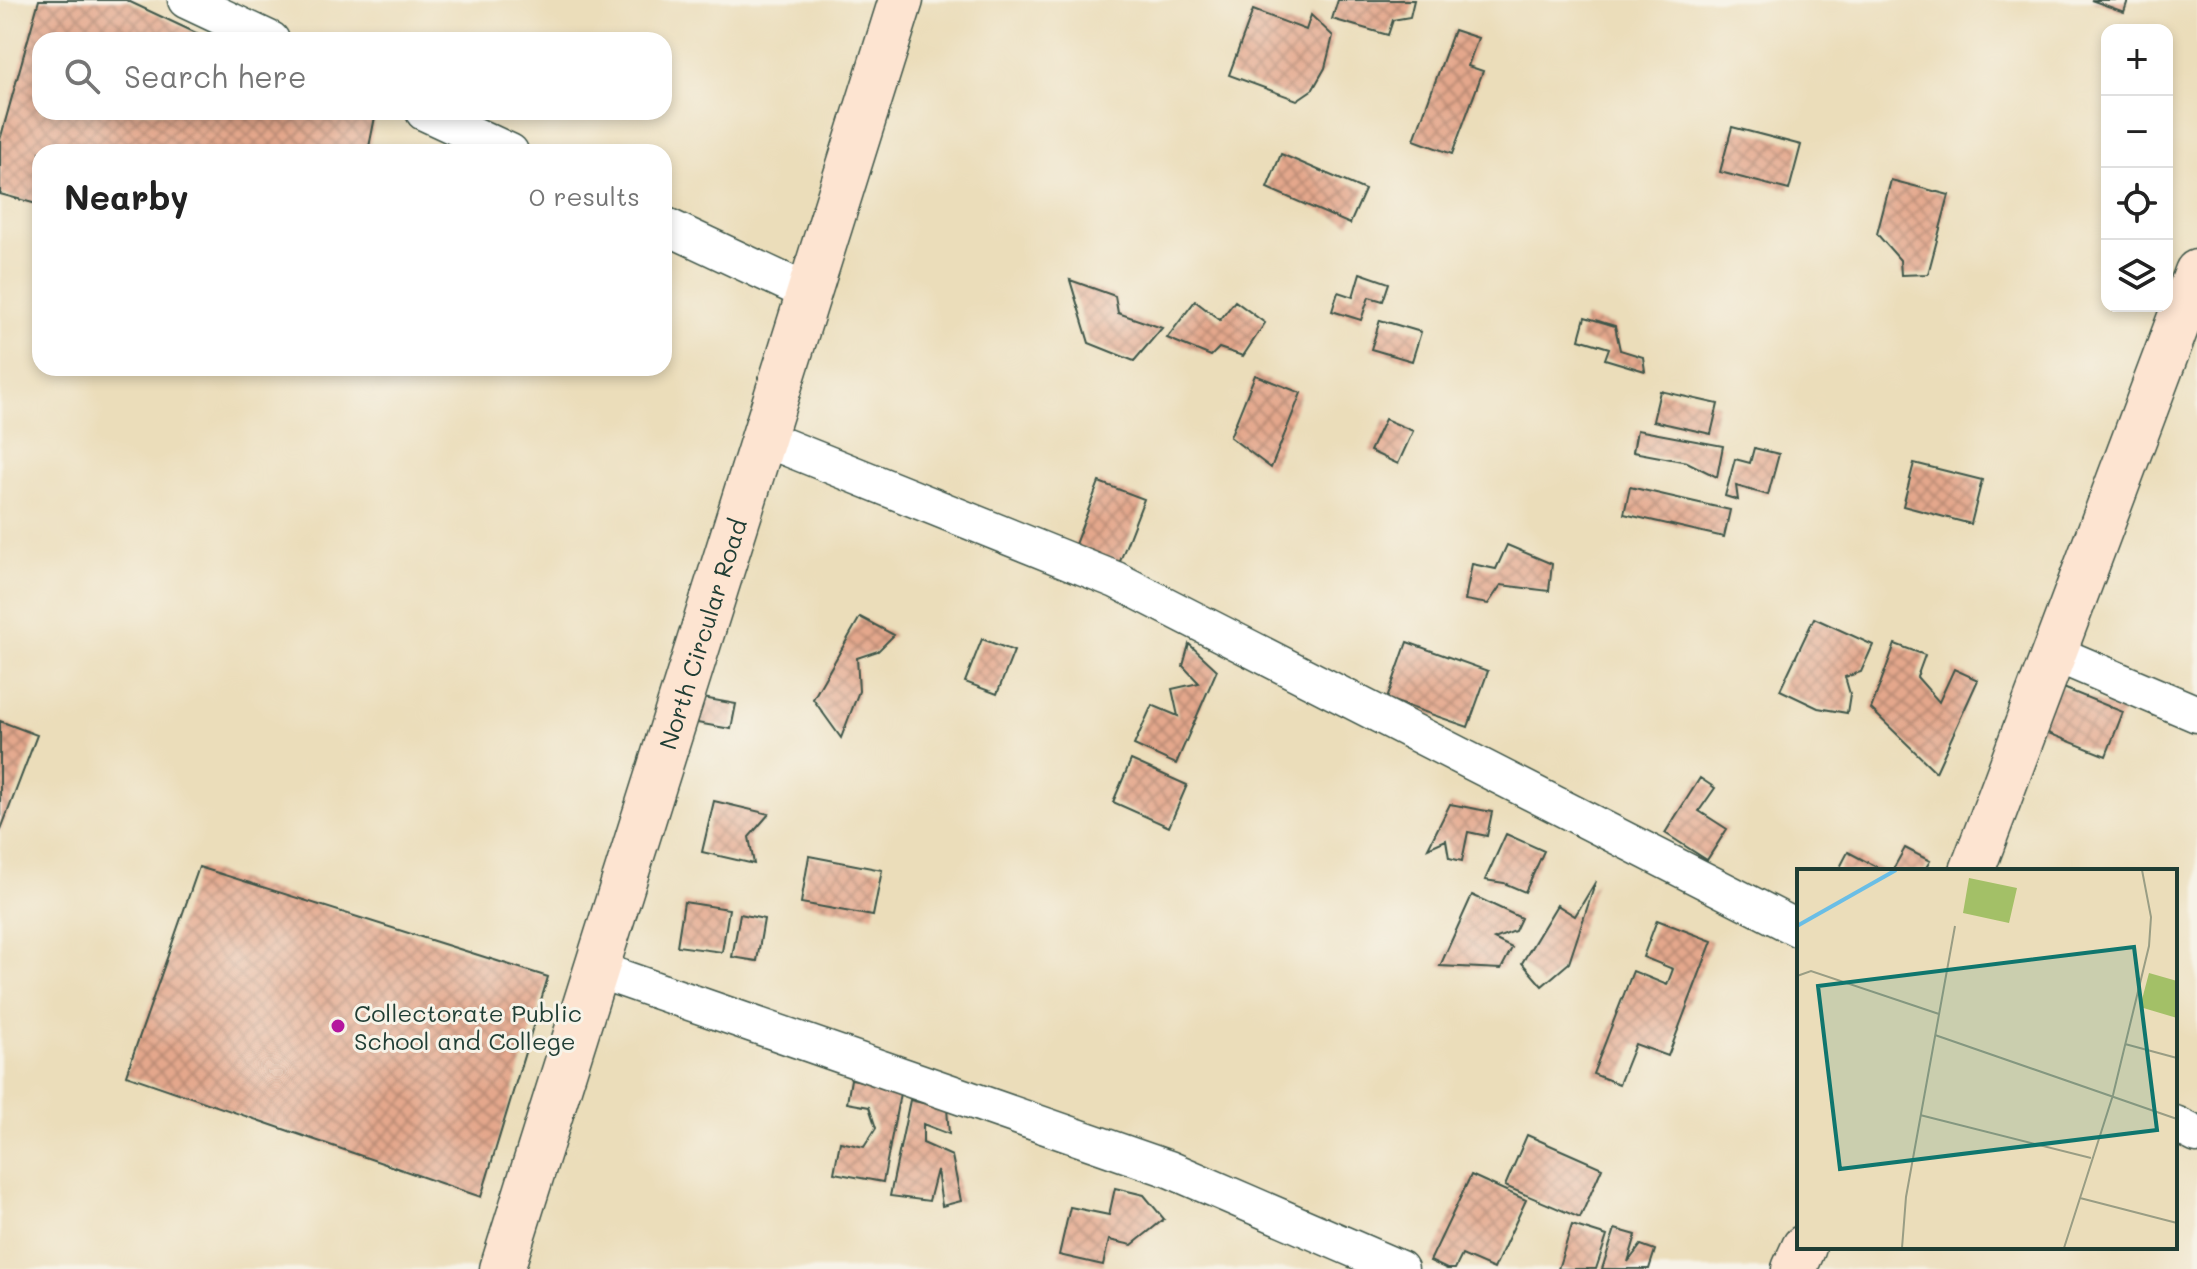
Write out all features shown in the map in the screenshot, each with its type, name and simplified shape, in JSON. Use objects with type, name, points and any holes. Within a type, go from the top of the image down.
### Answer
[{"type":"street","points":[[186,0],[254,32]]},
{"type":"street","name":"North Circular Road","points":[[502,1269],[901,0]]},
{"type":"street","points":[[441,120],[493,144]]},
{"type":"street","points":[[672,229],[809,293]]},
{"type":"street","points":[[1973,869],[2197,272]]},
{"type":"street","points":[[763,438],[1116,580],[1797,928]]},
{"type":"street","points":[[2054,653],[2197,714]]},
{"type":"street","points":[[595,969],[1169,1169],[1400,1269]]},
{"type":"street","points":[[2177,1125],[2197,1135]]},
{"type":"street","points":[[1794,1269],[1803,1249]]},
{"type":"building","points":[[39,0],[126,0],[194,32],[32,32],[32,120],[374,120],[370,144],[32,144],[32,203],[0,194],[0,140]]},
{"type":"building","points":[[1338,0],[1414,0],[1410,17],[1393,20],[1388,35],[1332,19]]},
{"type":"building","points":[[2091,0],[2128,0],[2124,12]]},
{"type":"building","points":[[1253,10],[1306,30],[1311,15],[1333,36],[1325,68],[1313,89],[1297,100],[1229,75]]},
{"type":"building","points":[[1454,30],[1478,38],[1468,66],[1483,71],[1452,154],[1414,140]]},
{"type":"building","points":[[1732,127],[1801,145],[1789,190],[1720,172]]},
{"type":"building","points":[[1281,154],[1365,190],[1350,224],[1267,188]]},
{"type":"building","points":[[1891,180],[1949,195],[1928,274],[1901,275],[1900,260],[1877,234]]},
{"type":"building","points":[[1360,273],[1389,283],[1383,301],[1369,297],[1361,320],[1332,311],[1338,292],[1353,297]]},
{"type":"building","points":[[1070,280],[1115,296],[1118,313],[1162,328],[1134,361],[1089,343]]},
{"type":"building","points":[[1195,301],[1220,320],[1235,301],[1265,323],[1243,356],[1219,348],[1211,356],[1167,338]]},
{"type":"building","points":[[1585,317],[1615,326],[1620,350],[1643,357],[1645,371],[1605,359],[1609,348],[1579,339]]},
{"type":"building","points":[[1380,320],[1421,332],[1412,361],[1371,349]]},
{"type":"building","points":[[1255,375],[1301,393],[1271,468],[1230,437]]},
{"type":"building","points":[[1660,391],[1718,404],[1711,434],[1653,421]]},
{"type":"building","points":[[1385,419],[1413,431],[1398,464],[1370,451]]},
{"type":"building","points":[[1637,430],[1723,446],[1717,477],[1687,462],[1633,452]]},
{"type":"building","points":[[1754,448],[1779,454],[1768,495],[1736,486],[1738,500],[1725,496],[1735,459],[1750,463]]},
{"type":"building","points":[[1914,463],[1982,480],[1971,524],[1903,506]]},
{"type":"building","points":[[1099,482],[1144,499],[1119,564],[1074,547]]},
{"type":"building","points":[[1630,487],[1730,510],[1724,537],[1624,514]]},
{"type":"building","points":[[1507,545],[1552,564],[1549,591],[1501,585],[1488,604],[1465,600],[1472,564],[1496,569]]},
{"type":"building","points":[[860,617],[894,635],[878,651],[857,658],[859,691],[841,738],[813,699]]},
{"type":"building","points":[[1814,618],[1873,645],[1861,672],[1845,677],[1850,694],[1847,713],[1818,708],[1780,690]]},
{"type":"building","points":[[982,639],[1014,651],[997,694],[965,682]]},
{"type":"building","points":[[1407,642],[1488,671],[1468,727],[1387,699]]},
{"type":"building","points":[[1189,644],[1217,670],[1176,764],[1134,745],[1152,705],[1178,716],[1172,689],[1199,683],[1183,666]]},
{"type":"building","points":[[1895,644],[1925,655],[1917,677],[1939,702],[1954,669],[1978,680],[1936,772],[1871,709]]},
{"type":"building","points":[[2051,683],[2123,712],[2106,756],[2033,727]]},
{"type":"building","points":[[703,698],[736,704],[731,729],[697,723]]},
{"type":"building","points":[[0,721],[37,735],[0,832]]},
{"type":"building","points":[[1131,760],[1187,785],[1169,827],[1113,802]]},
{"type":"building","points":[[1700,778],[1715,788],[1699,811],[1727,829],[1707,860],[1665,833]]},
{"type":"building","points":[[714,801],[769,814],[749,837],[754,864],[702,852]]},
{"type":"building","points":[[1450,804],[1492,812],[1487,836],[1468,832],[1462,861],[1449,858],[1446,840],[1428,848]]},
{"type":"building","points":[[1506,834],[1544,851],[1525,892],[1504,883],[1485,880]]},
{"type":"building","points":[[1905,848],[1930,861],[1925,869],[1893,869]]},
{"type":"building","points":[[1848,852],[1880,869],[1839,869]]},
{"type":"building","points":[[809,856],[882,870],[873,916],[801,903]]},
{"type":"building","name":"Collectorate Public School and College","points":[[199,867],[548,977],[481,1197],[126,1075]]},
{"type":"building","points":[[1596,881],[1569,963],[1542,986],[1522,963],[1557,905],[1575,916]]},
{"type":"building","points":[[1472,895],[1521,918],[1515,931],[1494,939],[1512,948],[1501,969],[1440,966]]},
{"type":"building","points":[[684,902],[729,909],[722,952],[677,946]]},
{"type":"building","points":[[740,914],[764,919],[757,961],[732,957]]},
{"type":"building","points":[[1657,920],[1712,941],[1668,1056],[1635,1044],[1619,1084],[1593,1074],[1633,971],[1667,985],[1673,969],[1643,957]]},
{"type":"building","points":[[851,1079],[901,1088],[883,1182],[834,1173],[840,1142],[864,1147],[876,1128],[869,1107],[847,1103]]},
{"type":"building","points":[[910,1100],[947,1109],[949,1134],[923,1124],[923,1143],[952,1156],[961,1201],[942,1206],[937,1170],[929,1201],[890,1196]]},
{"type":"building","points":[[1527,1135],[1602,1168],[1580,1218],[1505,1186]]},
{"type":"building","points":[[1471,1175],[1526,1200],[1494,1269],[1462,1255],[1455,1269],[1447,1269],[1430,1261]]},
{"type":"building","points":[[1115,1188],[1144,1195],[1164,1219],[1132,1245],[1109,1240],[1103,1265],[1059,1255],[1070,1207],[1109,1215]]},
{"type":"building","points":[[1572,1225],[1607,1236],[1596,1269],[1558,1269]]},
{"type":"building","points":[[1615,1229],[1636,1235],[1628,1262],[1641,1245],[1655,1250],[1649,1269],[1602,1269]]},
{"type":"place","name":"Collectorate Public School and College","points":[[338,1026]]}]
